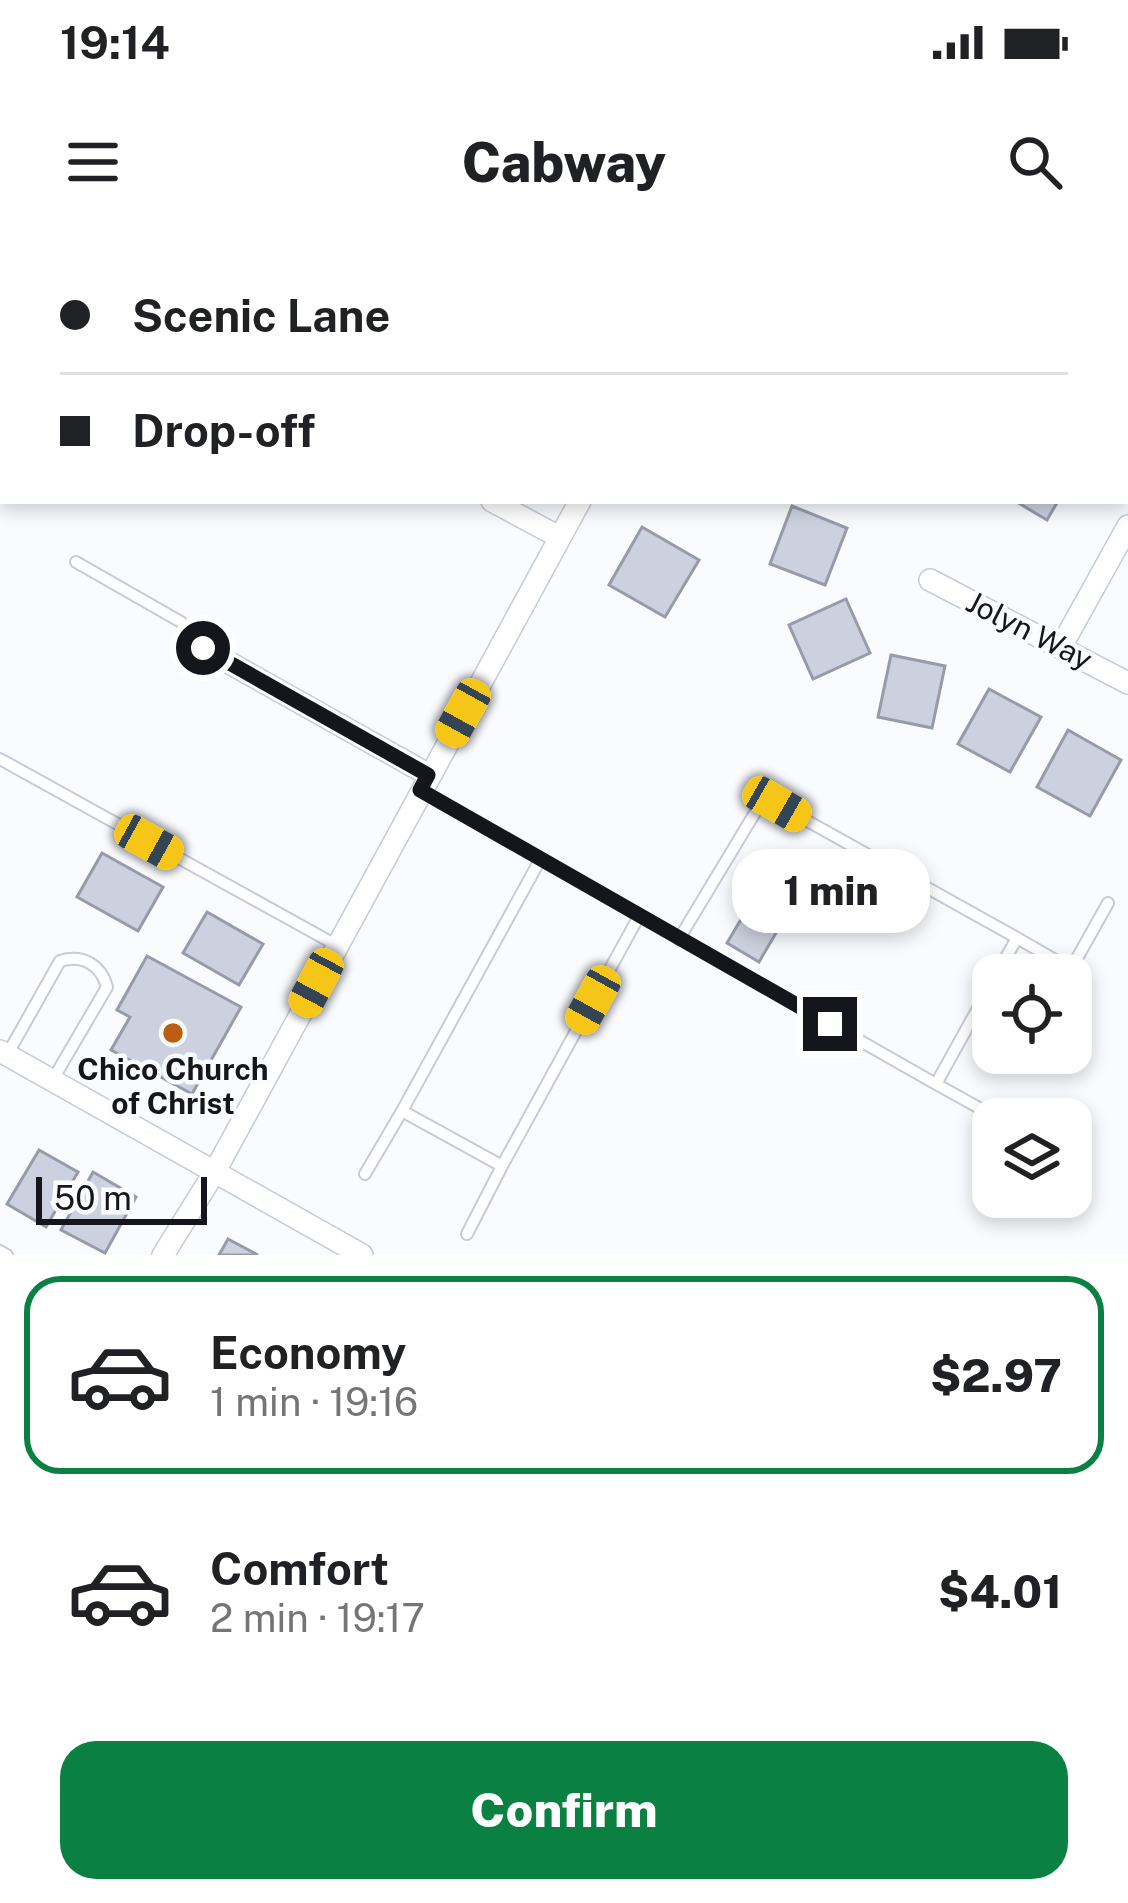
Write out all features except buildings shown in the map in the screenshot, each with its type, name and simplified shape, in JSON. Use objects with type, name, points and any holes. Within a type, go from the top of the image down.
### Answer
[{"type":"street","points":[[498,504],[559,537]]},
{"type":"street","points":[[163,1255],[214,1173],[578,504]]},
{"type":"street","points":[[1062,645],[1128,526]]},
{"type":"street","name":"Jolyn Way","points":[[930,580],[1128,683]]},
{"type":"street","points":[[203,648],[424,782]]},
{"type":"street","points":[[4,1053],[362,1255]]},
{"type":"lane","points":[[76,562],[182,622],[203,648]]},
{"type":"lane","points":[[0,759],[336,945]]},
{"type":"lane","points":[[424,782],[540,860],[972,1104]]},
{"type":"lane","points":[[679,939],[756,811],[767,803],[777,804],[1071,969],[1108,903]]},
{"type":"lane","points":[[365,1174],[540,860]]},
{"type":"lane","points":[[467,1234],[639,916]]},
{"type":"lane","points":[[1008,954],[1017,938]]},
{"type":"lane","points":[[4,1053],[60,961],[86,961],[100,972],[107,987],[52,1081]]},
{"type":"lane","points":[[936,1084],[972,1019]]},
{"type":"lane","points":[[402,1112],[502,1166]]},
{"type":"place","name":"Chico Church of Christ","points":[[173,1033]]},
{"type":"route","points":[[203,648],[428,775],[420,790],[830,1024]]}]
